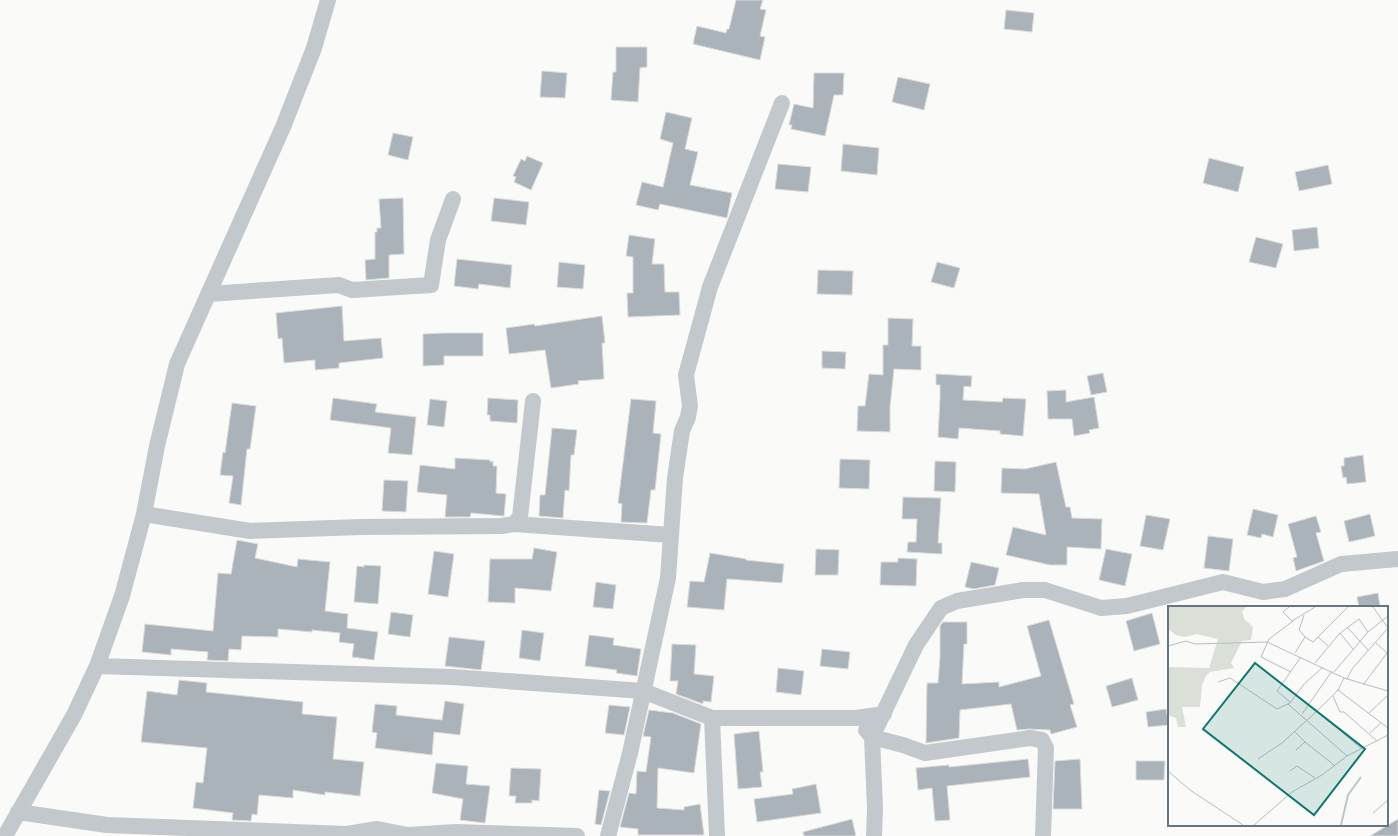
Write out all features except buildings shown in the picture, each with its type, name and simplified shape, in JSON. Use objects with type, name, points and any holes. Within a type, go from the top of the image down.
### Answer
[{"type":"street","points":[[5,836],[74,715],[97,666],[122,596],[144,514],[157,446],[177,364],[283,127],[314,48],[328,0]]},
{"type":"street","points":[[608,836],[630,753],[668,578],[675,478],[682,431],[688,417],[690,406],[686,375],[710,287],[782,103]]},
{"type":"street","points":[[208,294],[339,285],[352,290],[430,286],[438,240],[453,199]]},
{"type":"street","points":[[514,524],[520,517],[534,401]]},
{"type":"street","points":[[144,514],[250,531],[361,527],[502,526],[514,524],[671,535]]},
{"type":"street","points":[[874,836],[875,808],[872,738],[916,645],[930,622],[941,608],[957,601],[1023,590],[1045,590],[1101,608],[1126,606],[1223,582],[1263,592],[1285,589],[1340,564],[1398,559]]},
{"type":"street","points":[[97,666],[452,677],[643,691],[712,718],[856,718],[884,714]]},
{"type":"street","points":[[712,718],[718,836]]},
{"type":"street","points":[[856,718],[872,738],[903,745],[925,753],[1030,738],[1042,740],[1046,748],[1043,836]]},
{"type":"street","points":[[18,812],[107,824],[347,834],[377,829],[408,835],[456,832],[577,836]]}]
